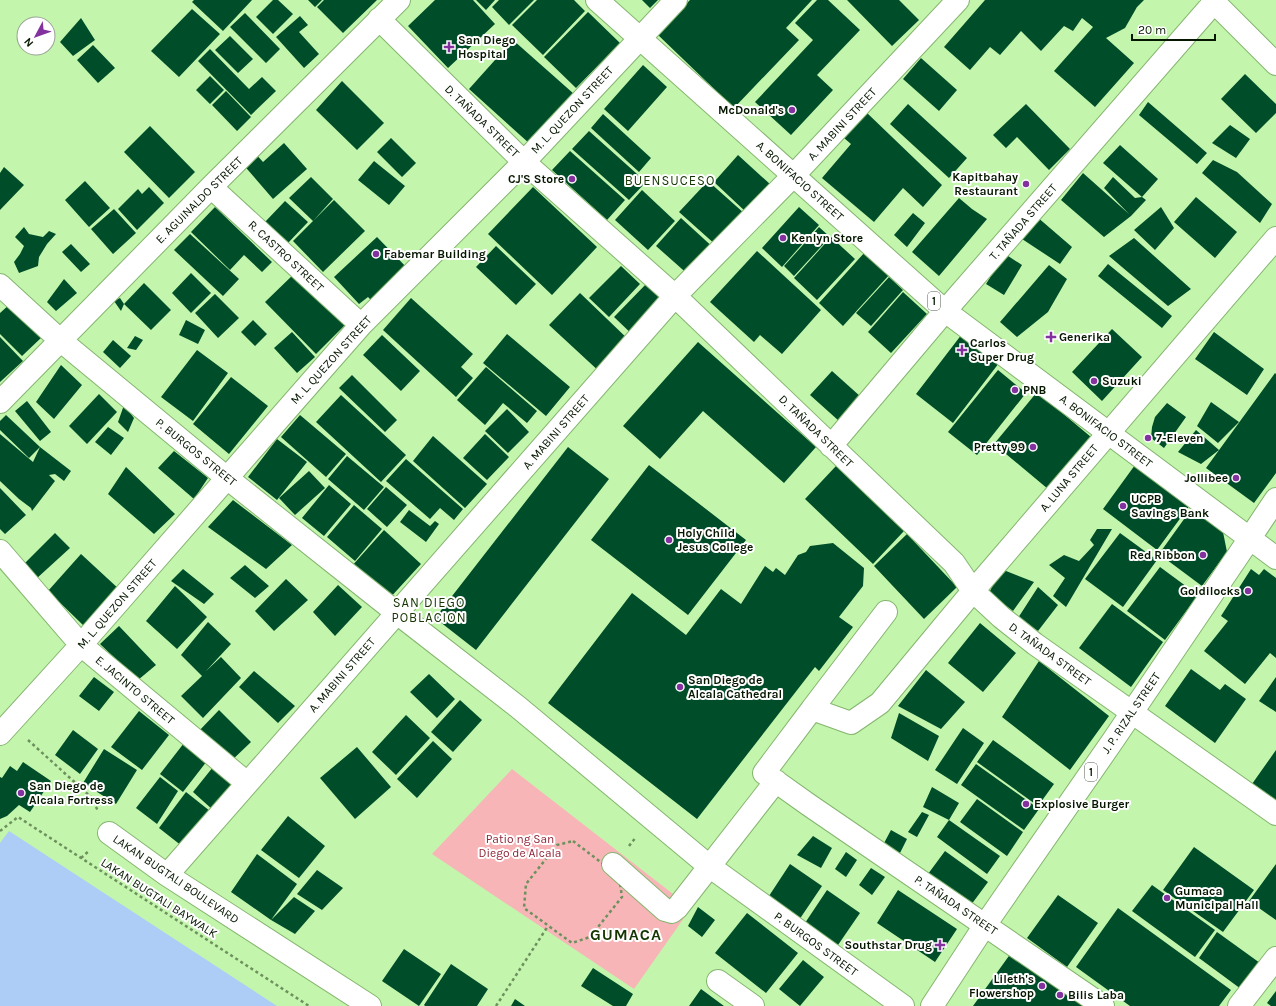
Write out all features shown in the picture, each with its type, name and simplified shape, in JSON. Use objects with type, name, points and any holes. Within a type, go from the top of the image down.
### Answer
[{"type":"street","name":"E. AGUINALDO STREET","points":[[0,402],[211,187],[399,0]]},
{"type":"street","name":"A. BONIFACIO STREET","points":[[597,0],[945,311],[1276,558]]},
{"type":"street","name":"M. L. QUEZON STREET","points":[[5,729],[81,646],[361,325],[524,162],[676,0]]},
{"type":"street","name":"A. MABINI STREET","points":[[167,875],[675,296],[794,175],[958,0]]},
{"type":"street","points":[[1214,1],[1276,64]]},
{"type":"street","name":"T. TAÑADA STREET","points":[[831,446],[945,311],[1214,1]]},
{"type":"street","name":"D. TAÑADA STREET","points":[[379,19],[524,162],[675,296],[954,563],[973,591],[1001,618],[1035,644],[1276,814]]},
{"type":"street","name":"R. CASTRO STREET","points":[[211,187],[361,325]]},
{"type":"street","name":"A. LUNA STREET","points":[[812,709],[851,723],[880,703],[1108,432],[1276,238]]},
{"type":"street","name":"P. BURGOS STREET","points":[[0,285],[60,340],[227,478],[518,707],[709,866],[903,1006]]},
{"type":"street","name":"J. P. RIZAL STREET","points":[[932,1006],[985,925],[1132,713],[1276,499]]},
{"type":"street","name":"E. JACINTO STREET","points":[[0,551],[81,646],[247,783]]},
{"type":"street","points":[[812,709],[886,612]]},
{"type":"street","name":"P. TAÑADA STREET","points":[[812,709],[764,773],[1102,1006]]},
{"type":"street","points":[[613,864],[665,910],[672,912],[677,908],[776,781]]},
{"type":"street","name":"LAKAN BUGTALI BOULEVARD","points":[[109,833],[167,875],[370,1006]]},
{"type":"street","points":[[1239,1006],[1274,965]]},
{"type":"street","points":[[718,981],[753,1006]]},
{"type":"path","name":"LAKAN BUGTALI BOULEVARD","points":[[5,729],[91,797],[109,833]]},
{"type":"path","name":"LAKAN BUGTALI BAYWALK","points":[[0,831],[18,817],[309,1006]]},
{"type":"path","points":[[573,841],[619,876],[622,897],[590,937],[572,943],[548,926],[524,908],[526,884],[556,845],[573,841]]},
{"type":"path","points":[[496,1006],[548,926]]},
{"type":"green space","name":"Patio ng San Diego de Alcala","points":[[512,769],[691,908],[634,989],[432,854]]},
{"type":"water","points":[[9,831],[277,1006],[0,1006],[0,843]]},
{"type":"building","points":[[194,0],[252,0],[223,31],[192,2]]},
{"type":"building","points":[[273,0],[278,0],[293,14],[273,34],[256,17]]},
{"type":"building","points":[[308,0],[322,0],[315,7]]},
{"type":"building","points":[[324,0],[377,0],[343,33],[317,7]]},
{"type":"building","name":"San Diego Hospital","points":[[435,0],[473,0],[495,24],[448,68],[408,26]]},
{"type":"building","points":[[476,0],[495,0],[486,10]]},
{"type":"building","points":[[499,0],[534,0],[509,25],[492,7]]},
{"type":"building","points":[[537,0],[574,0],[585,11],[543,55],[512,25]]},
{"type":"building","points":[[642,0],[658,0],[650,8]]},
{"type":"building","points":[[690,0],[812,0],[786,28],[799,40],[734,108],[657,34]]},
{"type":"building","points":[[817,0],[828,0],[860,30],[817,75],[833,90],[791,135],[755,102],[813,40],[795,23]]},
{"type":"building","points":[[847,0],[899,0],[919,20],[892,46]]},
{"type":"building","points":[[985,0],[1144,0],[1137,7],[1125,28],[1106,38],[1134,63],[1095,107],[1054,71],[1093,27],[1082,18],[1073,31],[1064,26],[1041,51],[1021,31],[1000,55],[990,47],[970,70],[944,47]]},
{"type":"building","points":[[192,9],[220,34],[179,77],[151,51]]},
{"type":"building","points":[[588,12],[620,43],[576,88],[544,57]]},
{"type":"building","points":[[245,13],[280,49],[266,63],[230,27]]},
{"type":"building","points":[[300,16],[308,25],[299,32],[319,54],[304,68],[276,37]]},
{"type":"building","points":[[81,18],[95,40],[73,56],[60,42]]},
{"type":"building","points":[[230,36],[253,59],[238,73],[215,50]]},
{"type":"building","points":[[513,40],[574,94],[530,144],[469,89]]},
{"type":"building","points":[[93,45],[115,68],[98,83],[77,60]]},
{"type":"building","points":[[210,49],[249,89],[262,77],[276,91],[251,115],[198,61]]},
{"type":"building","points":[[921,58],[957,90],[939,111],[903,79]]},
{"type":"building","points":[[643,65],[667,87],[628,131],[604,109]]},
{"type":"building","points":[[1245,74],[1276,104],[1276,113],[1256,133],[1221,99]]},
{"type":"building","points":[[210,76],[224,90],[210,104],[196,90]]},
{"type":"building","points":[[342,81],[384,123],[357,150],[316,110]]},
{"type":"building","points":[[226,91],[251,117],[237,131],[212,105]]},
{"type":"building","points":[[1148,102],[1207,153],[1197,164],[1139,115]]},
{"type":"building","points":[[908,104],[967,158],[949,178],[890,124]]},
{"type":"building","points":[[1026,104],[1070,149],[1049,170],[1017,137],[1006,148],[993,135]]},
{"type":"building","points":[[866,112],[942,185],[923,207],[903,188],[874,222],[822,178],[851,144],[844,138]]},
{"type":"building","points":[[603,114],[651,158],[639,172],[591,128]]},
{"type":"building","points":[[1230,125],[1250,139],[1236,158],[1212,143]]},
{"type":"building","points":[[150,126],[195,172],[169,198],[124,152]]},
{"type":"building","points":[[589,131],[646,182],[629,200],[572,149]]},
{"type":"building","points":[[391,138],[416,163],[402,177],[377,152]]},
{"type":"building","points":[[284,143],[307,169],[273,199],[241,162],[253,151],[263,162]]},
{"type":"building","points":[[1120,145],[1158,179],[1142,197],[1103,163]]},
{"type":"building","points":[[570,151],[625,200],[607,220],[552,170]]},
{"type":"building","points":[[738,155],[771,185],[746,212],[714,182]]},
{"type":"building","points":[[1213,160],[1237,172],[1272,204],[1260,223],[1202,173]]},
{"type":"building","points":[[374,161],[405,186],[389,205],[358,180]]},
{"type":"building","points":[[4,167],[24,185],[0,210],[0,173]]},
{"type":"building","points":[[1083,173],[1129,214],[1104,188],[1113,177],[1135,198],[1142,197],[1146,200],[1131,216],[1104,237],[1061,200]]},
{"type":"building","points":[[311,177],[333,199],[313,221],[289,198]]},
{"type":"building","points":[[85,181],[110,208],[89,227],[65,200]]},
{"type":"building","points":[[708,181],[745,214],[717,246],[679,212]]},
{"type":"building","points":[[149,187],[164,203],[137,230],[118,209],[138,189],[142,194]]},
{"type":"building","points":[[533,187],[597,247],[552,295],[488,234]]},
{"type":"building","points":[[642,190],[675,221],[648,250],[615,220]]},
{"type":"building","points":[[1196,197],[1237,232],[1215,258],[1174,222]]},
{"type":"building","points":[[959,198],[987,219],[939,276],[912,252]]},
{"type":"building","points":[[334,200],[365,231],[323,272],[293,241]]},
{"type":"building","points":[[285,201],[308,222],[288,243],[265,222]]},
{"type":"building","points":[[215,207],[272,262],[262,272],[244,255],[230,270],[191,232]]},
{"type":"building","points":[[799,207],[819,225],[782,267],[762,248]]},
{"type":"building","points":[[1161,207],[1174,228],[1155,250],[1134,230]]},
{"type":"building","points":[[114,209],[136,233],[113,254],[91,229]]},
{"type":"building","points":[[913,213],[925,223],[907,247],[894,235]]},
{"type":"building","points":[[1036,216],[1072,247],[1060,264],[1019,237]]},
{"type":"building","points":[[681,218],[716,250],[691,277],[656,246]]},
{"type":"building","points":[[24,227],[29,234],[43,237],[49,231],[56,234],[47,244],[39,257],[38,266],[19,273],[14,262],[24,246],[15,237]]},
{"type":"building","points":[[819,227],[830,237],[794,276],[784,266]]},
{"type":"building","points":[[190,234],[239,279],[223,296],[174,250]]},
{"type":"building","name":"Fabemar Building","points":[[377,237],[410,271],[375,304],[368,297],[359,304],[334,277]]},
{"type":"building","points":[[831,237],[855,259],[817,300],[794,278]]},
{"type":"building","points":[[1134,238],[1191,289],[1168,306],[1109,256]]},
{"type":"building","points":[[71,244],[90,264],[81,272],[62,252]]},
{"type":"building","points":[[496,246],[536,284],[516,305],[476,267]]},
{"type":"building","points":[[757,251],[821,310],[782,354],[760,335],[754,342],[710,302]]},
{"type":"building","points":[[865,252],[890,274],[843,326],[819,303]]},
{"type":"building","points":[[1005,254],[1022,265],[1004,295],[986,284]]},
{"type":"building","points":[[1108,264],[1172,316],[1162,328],[1098,276]]},
{"type":"building","points":[[1049,265],[1067,279],[1048,312],[1017,337],[1000,322]]},
{"type":"building","points":[[621,266],[640,284],[609,317],[589,298]]},
{"type":"building","points":[[296,272],[346,324],[316,354],[265,302]]},
{"type":"building","points":[[191,273],[211,293],[191,313],[172,293]]},
{"type":"building","points":[[889,277],[903,290],[871,326],[856,313]]},
{"type":"building","points":[[64,279],[77,293],[56,311],[47,302]]},
{"type":"building","points":[[649,281],[670,301],[636,338],[614,317]]},
{"type":"building","points":[[144,283],[171,310],[151,330],[124,304]]},
{"type":"building","points":[[903,292],[927,314],[891,353],[868,332]]},
{"type":"building","points":[[580,293],[632,343],[602,374],[549,325]]},
{"type":"building","points":[[215,294],[239,318],[218,338],[195,313]]},
{"type":"building","points":[[120,298],[124,304],[121,311],[114,301]]},
{"type":"building","points":[[411,298],[473,354],[461,367],[473,378],[456,397],[383,330]]},
{"type":"building","points":[[10,304],[42,337],[22,356],[0,334],[0,313]]},
{"type":"building","points":[[186,320],[205,330],[198,344],[179,335]]},
{"type":"building","points":[[253,320],[267,334],[255,346],[241,332]]},
{"type":"building","points":[[1112,329],[1142,357],[1102,401],[1072,372]]},
{"type":"building","points":[[292,332],[315,357],[297,373],[274,348]]},
{"type":"building","points":[[1214,332],[1264,369],[1247,395],[1195,359]]},
{"type":"building","points":[[507,334],[570,387],[546,416],[483,363]]},
{"type":"building","points":[[962,334],[999,363],[953,423],[916,394]]},
{"type":"building","points":[[382,335],[420,371],[401,391],[363,355]]},
{"type":"building","points":[[135,336],[143,340],[136,350],[127,348]]},
{"type":"building","points":[[0,337],[23,361],[0,382]]},
{"type":"building","points":[[113,340],[131,356],[120,368],[103,352]]},
{"type":"building","points":[[698,342],[816,447],[784,483],[703,411],[660,459],[623,426]]},
{"type":"building","points":[[197,350],[228,373],[193,421],[161,397]]},
{"type":"building","points":[[61,365],[82,385],[54,419],[36,402]]},
{"type":"building","points":[[486,367],[537,411],[527,423],[503,403],[485,425],[457,400]]},
{"type":"building","points":[[998,370],[1026,393],[977,455],[948,432]]},
{"type":"building","points":[[832,371],[861,397],[839,421],[810,395]]},
{"type":"building","points":[[1275,373],[1276,473],[1254,503],[1206,468]]},
{"type":"building","points":[[352,375],[397,420],[385,432],[339,388]]},
{"type":"building","points":[[231,377],[268,406],[229,454],[193,424]]},
{"type":"building","points":[[1037,392],[1091,437],[1048,489],[994,444]]},
{"type":"building","points":[[99,394],[117,412],[87,444],[69,426]]},
{"type":"building","points":[[341,395],[406,455],[381,482],[316,422]]},
{"type":"building","points":[[27,401],[51,432],[40,441],[15,411]]},
{"type":"building","points":[[1211,402],[1239,422],[1218,443],[1197,426]]},
{"type":"building","points":[[1167,403],[1186,417],[1164,448],[1151,438],[1155,417]]},
{"type":"building","points":[[124,405],[134,418],[128,432],[118,422]]},
{"type":"building","points":[[507,409],[529,432],[508,453],[485,431]]},
{"type":"building","points":[[6,415],[40,447],[29,458],[0,430],[0,421]]},
{"type":"building","points":[[300,415],[346,454],[326,477],[281,437]]},
{"type":"building","points":[[108,427],[124,438],[111,455],[95,442]]},
{"type":"building","points":[[1196,430],[1219,450],[1201,464],[1178,452]]},
{"type":"building","points":[[0,434],[33,462],[40,447],[71,471],[64,481],[55,474],[49,475],[55,481],[32,511],[31,508],[0,481]]},
{"type":"building","points":[[485,434],[509,457],[487,480],[463,458]]},
{"type":"building","points":[[433,436],[487,484],[465,508],[413,461]]},
{"type":"building","points":[[277,439],[307,462],[277,500],[248,477]]},
{"type":"building","points":[[568,447],[609,479],[476,650],[435,618]]},
{"type":"building","points":[[174,451],[208,478],[194,499],[158,468]]},
{"type":"building","points":[[347,456],[384,487],[364,510],[328,479]]},
{"type":"building","points":[[406,459],[463,509],[454,520],[440,508],[430,519],[386,481]]},
{"type":"building","name":"Holy Child Jesus College","points":[[649,465],[746,540],[688,615],[591,540]]},
{"type":"building","points":[[1135,465],[1190,505],[1157,550],[1103,509]]},
{"type":"building","points":[[836,466],[904,531],[873,564],[805,499]]},
{"type":"building","points":[[126,467],[175,514],[154,534],[108,494]]},
{"type":"building","points":[[309,471],[325,488],[295,515],[279,498]]},
{"type":"building","points":[[329,485],[351,504],[324,536],[302,518]]},
{"type":"building","points":[[386,487],[407,505],[387,527],[367,509]]},
{"type":"building","points":[[0,488],[26,515],[5,534],[0,529]]},
{"type":"building","points":[[233,500],[292,545],[266,569],[208,527]]},
{"type":"building","points":[[354,505],[382,529],[355,561],[327,537]]},
{"type":"building","points":[[1192,508],[1223,532],[1227,552],[1202,586],[1159,554]]},
{"type":"building","points":[[409,510],[430,526],[435,521],[439,524],[426,542],[400,522]]},
{"type":"building","points":[[1097,529],[1112,529],[1066,607],[1053,596],[1065,578],[1049,565],[1064,555],[1079,561],[1094,545],[1090,540]]},
{"type":"building","points":[[384,530],[421,564],[388,600],[351,567]]},
{"type":"building","points":[[55,533],[70,548],[36,579],[24,564]]},
{"type":"building","points":[[1120,533],[1157,560],[1123,607],[1085,579]]},
{"type":"building","points":[[907,534],[957,587],[924,619],[874,566]]},
{"type":"building","name":"San Diego de Alcala Cathedral","points":[[833,543],[864,568],[863,586],[839,617],[853,627],[819,671],[815,667],[697,819],[548,703],[632,593],[686,635],[721,589],[741,604],[765,566],[773,572],[776,568],[785,575],[798,555],[806,552],[810,546]]},
{"type":"building","points":[[81,554],[120,590],[85,627],[48,591]]},
{"type":"building","points":[[245,565],[269,586],[255,598],[230,578]]},
{"type":"building","points":[[1160,567],[1198,595],[1165,640],[1127,611]]},
{"type":"building","points":[[183,569],[214,594],[204,604],[171,581]]},
{"type":"building","points":[[1001,569],[1034,582],[1013,611],[989,593]]},
{"type":"building","points":[[1251,569],[1259,575],[1264,569],[1276,578],[1276,658],[1270,653],[1245,684],[1204,651],[1228,621],[1221,616]]},
{"type":"building","points":[[286,579],[308,600],[274,631],[255,611]]},
{"type":"building","points":[[338,585],[362,607],[335,636],[313,612]]},
{"type":"building","points":[[175,586],[207,617],[177,649],[146,621]]},
{"type":"building","points":[[1038,587],[1058,605],[1038,631],[1018,618]]},
{"type":"building","points":[[1112,604],[1163,642],[1131,687],[1079,648]]},
{"type":"building","points":[[208,622],[231,644],[206,671],[221,657],[241,678],[203,718],[181,696],[202,676],[181,655]]},
{"type":"building","points":[[980,623],[1016,653],[983,692],[948,663]]},
{"type":"building","points":[[119,626],[156,665],[138,680],[100,644]]},
{"type":"building","points":[[1039,661],[1109,716],[1070,770],[1002,717]]},
{"type":"building","points":[[1191,669],[1220,690],[1225,684],[1246,699],[1215,743],[1165,706]]},
{"type":"building","points":[[926,670],[965,702],[941,729],[898,706]]},
{"type":"building","points":[[254,671],[295,706],[278,723],[239,687]]},
{"type":"building","points":[[429,674],[455,699],[437,718],[410,692]]},
{"type":"building","points":[[94,677],[114,692],[99,711],[79,696]]},
{"type":"building","points":[[1276,677],[1276,712],[1259,701]]},
{"type":"building","points":[[460,700],[482,720],[453,752],[431,732]]},
{"type":"building","points":[[219,710],[251,742],[228,764],[198,732]]},
{"type":"building","points":[[139,711],[169,735],[142,770],[111,747]]},
{"type":"building","points":[[899,713],[939,736],[928,761],[891,738]]},
{"type":"building","points":[[406,715],[430,738],[396,775],[372,752]]},
{"type":"building","points":[[963,728],[984,743],[957,784],[935,770]]},
{"type":"building","points":[[73,730],[98,749],[80,774],[55,755]]},
{"type":"building","points":[[993,740],[1054,784],[1038,806],[977,762]]},
{"type":"building","points":[[433,741],[452,759],[417,798],[397,779]]},
{"type":"building","points":[[184,743],[207,761],[183,792],[160,774]]},
{"type":"building","points":[[357,747],[391,787],[355,819],[320,778]]},
{"type":"building","points":[[104,749],[137,770],[116,804],[83,783]]},
{"type":"building","points":[[1276,750],[1276,801],[1252,784]]},
{"type":"building","name":"San Diego de Alcala Fortress","points":[[23,762],[51,781],[30,812],[19,805],[7,816],[0,819],[0,777],[2,778],[10,766],[17,771]]},
{"type":"building","points":[[976,764],[1039,809],[1024,830],[961,785]]},
{"type":"building","points":[[213,767],[234,784],[213,810],[193,792]]},
{"type":"building","points":[[160,777],[178,791],[157,824],[136,808]]},
{"type":"building","points":[[932,787],[959,803],[949,820],[923,807]]},
{"type":"building","points":[[186,792],[215,815],[187,850],[159,828]]},
{"type":"building","points":[[977,799],[1023,832],[1007,856],[960,822]]},
{"type":"building","points":[[922,812],[929,815],[917,837],[908,832]]},
{"type":"building","points":[[288,816],[325,846],[299,878],[261,850]]},
{"type":"building","points":[[949,820],[1000,856],[987,874],[937,837]]},
{"type":"building","points":[[891,830],[907,839],[899,855],[883,845]]},
{"type":"building","points":[[813,836],[832,848],[821,868],[797,855]]},
{"type":"building","points":[[1194,847],[1254,890],[1223,932],[1163,890]]},
{"type":"building","points":[[945,851],[988,882],[971,905],[928,874]]},
{"type":"building","points":[[846,852],[857,860],[846,877],[835,869]]},
{"type":"building","points":[[257,854],[297,884],[271,920],[231,892]]},
{"type":"building","points":[[790,864],[822,886],[799,920],[767,899]]},
{"type":"building","points":[[1276,864],[1276,920],[1249,901]]},
{"type":"building","points":[[871,868],[885,877],[872,895],[859,885]]},
{"type":"building","points":[[317,870],[343,888],[322,910],[297,894]]},
{"type":"building","points":[[1152,885],[1215,930],[1195,957],[1132,911]]},
{"type":"building","points":[[827,890],[860,913],[838,945],[805,923]]},
{"type":"building","points":[[898,890],[957,929],[935,962],[877,923]]},
{"type":"building","points":[[1058,895],[1098,923],[1067,967],[1027,938]]},
{"type":"building","points":[[294,897],[315,911],[295,934],[271,920]]},
{"type":"building","points":[[698,907],[715,920],[702,937],[688,926]]},
{"type":"building","points":[[1118,908],[1231,990],[1219,1006],[1130,1006],[1076,967]]},
{"type":"building","points":[[747,913],[798,953],[766,993],[715,953]]},
{"type":"building","points":[[1217,932],[1260,963],[1241,989],[1199,958]]},
{"type":"building","points":[[404,949],[441,974],[419,1006],[382,981]]},
{"type":"building","points":[[1011,953],[1085,1006],[973,1006]]},
{"type":"building","points":[[803,960],[824,977],[800,1006],[779,989]]},
{"type":"building","points":[[451,964],[488,989],[477,1006],[425,1006],[424,1005]]},
{"type":"building","points":[[593,968],[633,994],[626,1006],[613,1006],[581,986]]},
{"type":"building","points":[[701,989],[724,1006],[689,1006]]},
{"type":"building","points":[[1276,991],[1276,1006],[1271,1006],[1267,1003]]},
{"type":"building","points":[[515,999],[525,1006],[511,1006]]},
{"type":"place","name":"San Diego Hospital","points":[[449,47]]},
{"type":"place","name":"McDonald's","points":[[792,110]]},
{"type":"place","name":"CJ'S Store","points":[[572,179]]},
{"type":"place","name":"Kapitbahay Restaurant","points":[[1026,184]]},
{"type":"place","name":"Kenlyn Store","points":[[783,238]]},
{"type":"place","name":"Fabemar Building","points":[[376,254]]},
{"type":"place","name":"Generika","points":[[1051,337]]},
{"type":"place","name":"Carlos Super Drug","points":[[962,350]]},
{"type":"place","name":"Suzuki","points":[[1094,381]]},
{"type":"place","name":"PNB","points":[[1015,390]]},
{"type":"place","name":"7-Eleven","points":[[1148,438]]},
{"type":"place","name":"Pretty 99","points":[[1033,447]]},
{"type":"place","name":"Jollibee","points":[[1236,478]]},
{"type":"place","name":"UCPB Savings Bank","points":[[1123,506]]},
{"type":"place","name":"Holy Child Jesus College","points":[[669,540]]},
{"type":"place","name":"Red Ribbon","points":[[1203,555]]},
{"type":"place","name":"Goldilocks","points":[[1248,591]]},
{"type":"place","name":"San Diego de Alcala Cathedral","points":[[680,687]]},
{"type":"place","name":"San Diego de Alcala Fortress","points":[[21,793]]},
{"type":"place","name":"Explosive Burger","points":[[1026,804]]},
{"type":"place","name":"Gumaca Municipal Hall","points":[[1167,898]]},
{"type":"place","name":"Southstar Drug","points":[[940,945]]},
{"type":"place","name":"Lileth's Flowershop","points":[[1042,986]]},
{"type":"place","name":"Bilis Laba","points":[[1060,995]]},
{"type":"district","name":"BUENSUCESO","points":[[670,180]]},
{"type":"district","name":"SAN DIEGO POBLACION","points":[[429,610]]},
{"type":"district","name":"GUMACA","points":[[626,934]]}]
